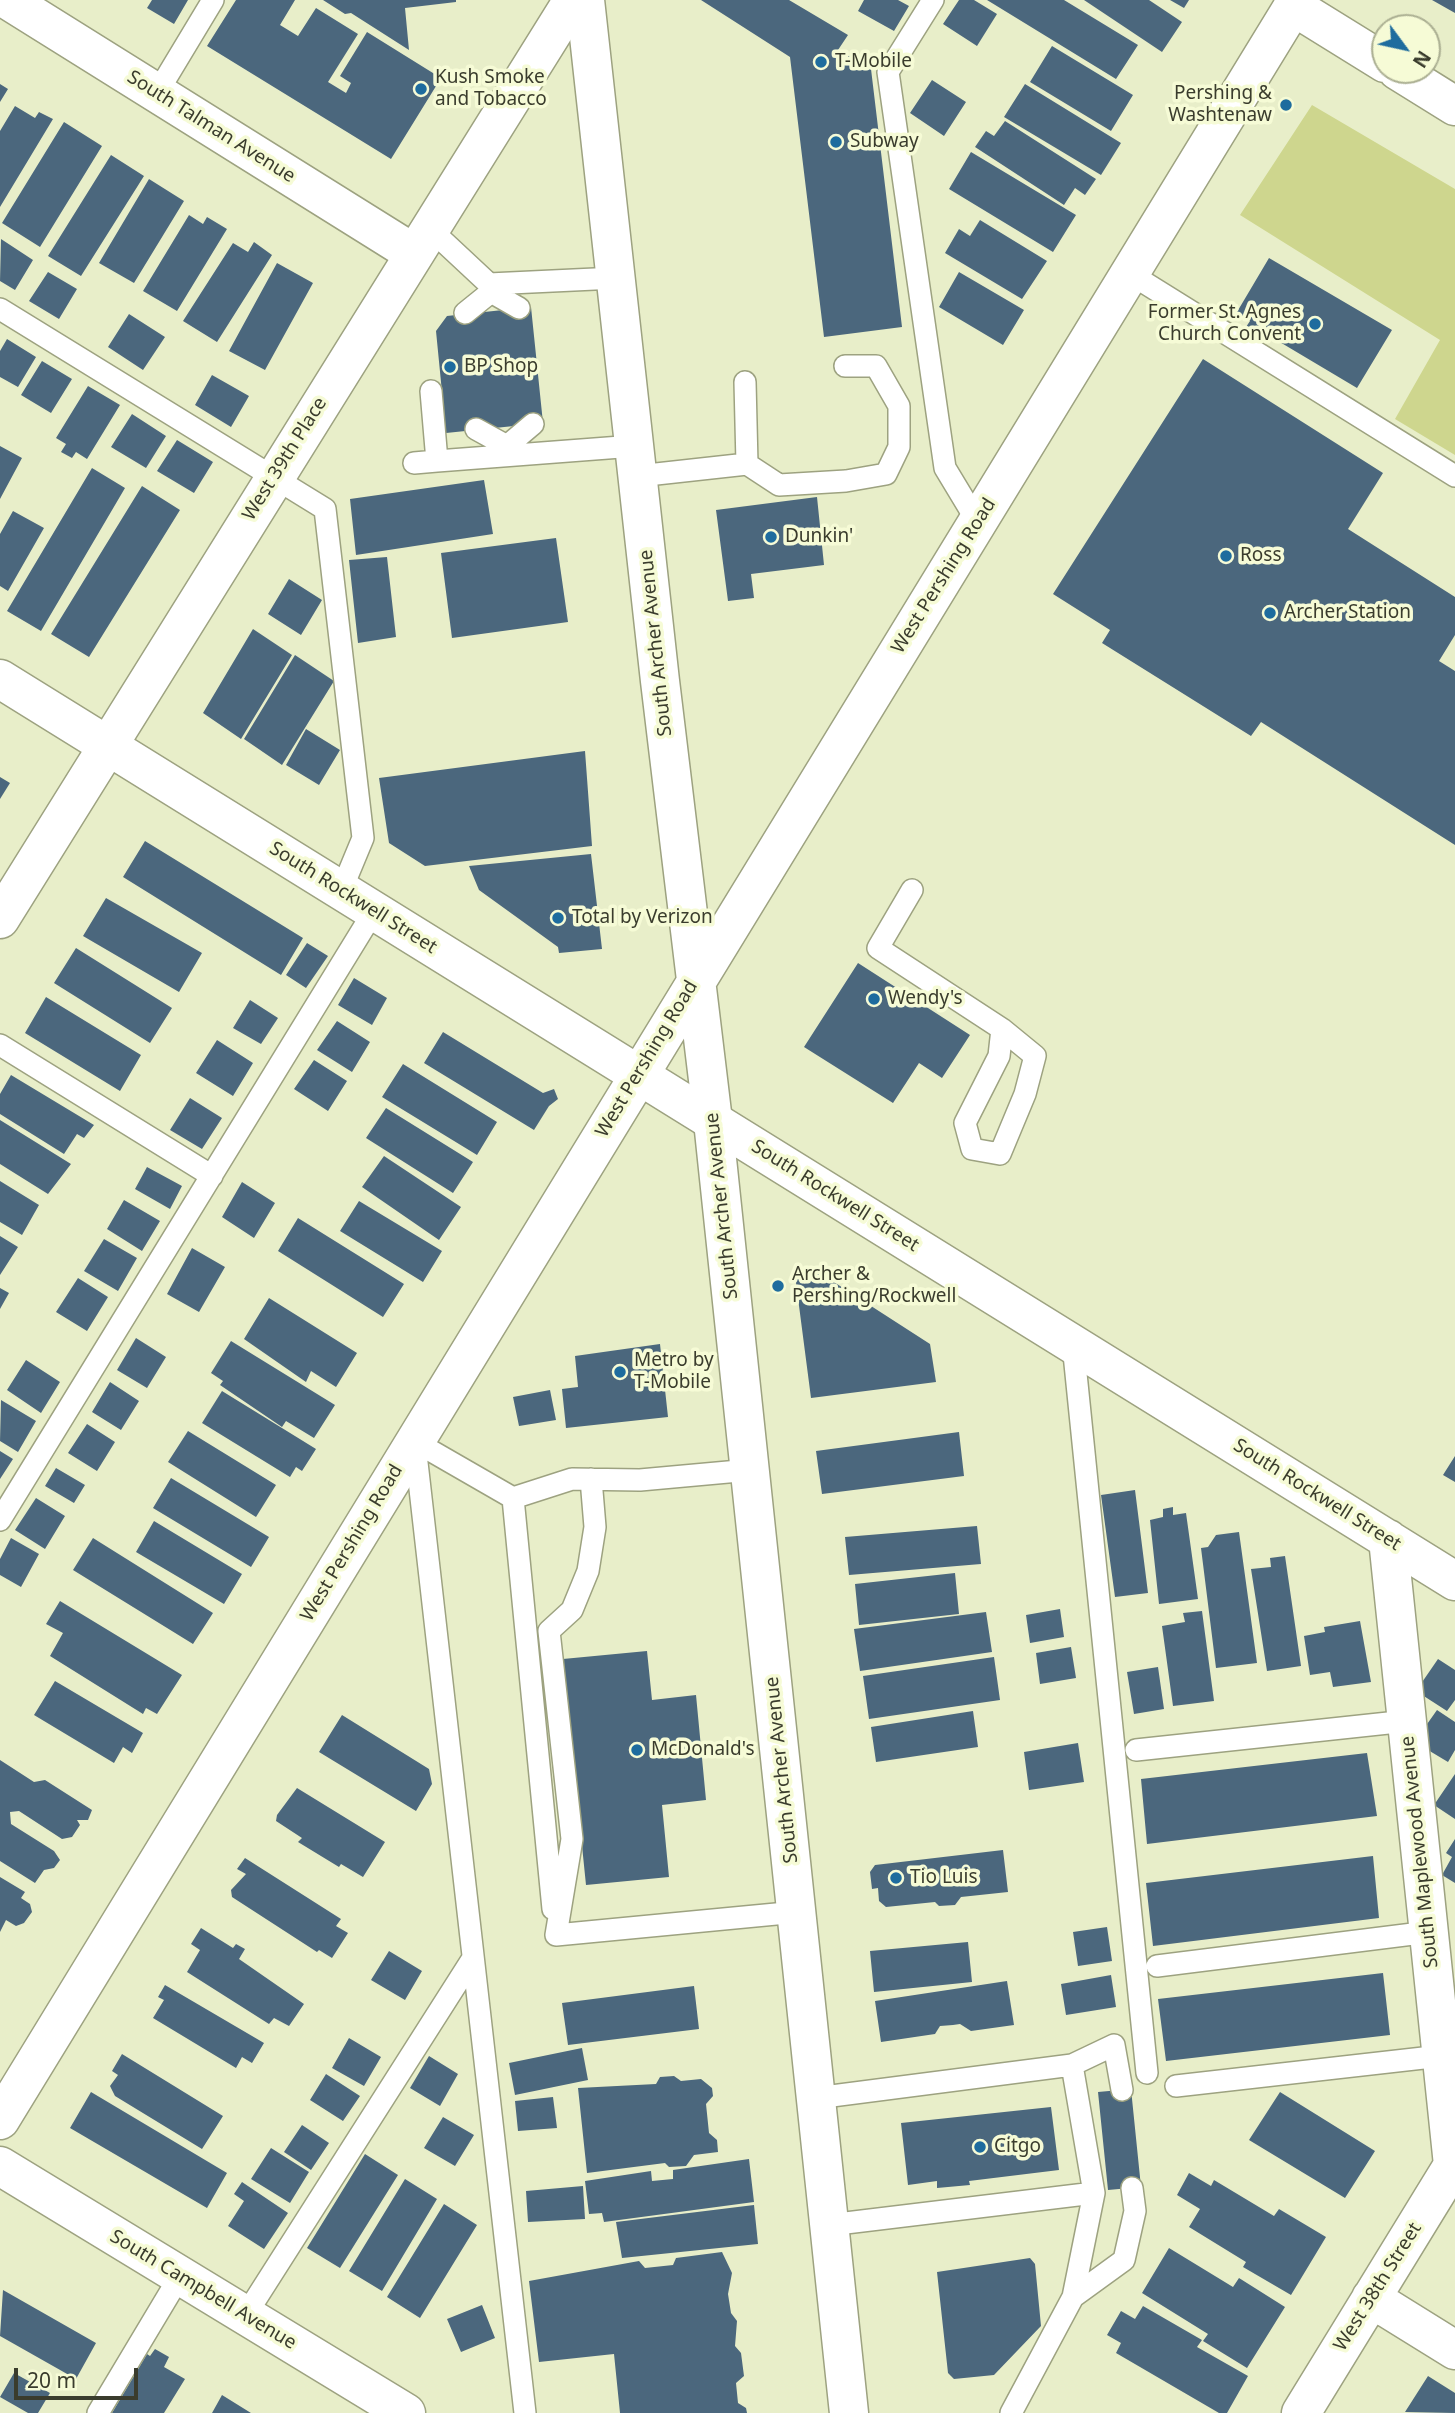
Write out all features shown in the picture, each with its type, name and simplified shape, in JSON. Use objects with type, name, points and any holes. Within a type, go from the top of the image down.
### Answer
[{"type":"street","name":"South Talman Avenue","points":[[9,0],[157,93],[421,241]]},
{"type":"street","name":"West 39th Place","points":[[0,919],[573,0]]},
{"type":"street","name":"South Archer Avenue","points":[[585,0],[713,1121],[849,2413]]},
{"type":"street","points":[[1295,3],[1371,53]]},
{"type":"street","name":"West Pershing Road","points":[[0,2119],[1295,3]]},
{"type":"street","points":[[1420,84],[1455,106]]},
{"type":"street","name":"South Rockwell Street","points":[[0,679],[1455,1581]]},
{"type":"street","name":"South Maplewood Avenue","points":[[1388,1539],[1454,2164]]},
{"type":"street","name":"West 38th Street","points":[[1301,2413],[1454,2164]]},
{"type":"street","name":"South Campbell Avenue","points":[[0,2166],[405,2413]]},
{"type":"street","points":[[1371,2298],[1455,2350]]},
{"type":"lane","points":[[157,93],[213,0]]},
{"type":"lane","points":[[933,0],[888,72],[945,468],[977,521]]},
{"type":"lane","points":[[421,241],[492,296],[519,308]]},
{"type":"lane","points":[[1129,273],[1455,476]]},
{"type":"lane","points":[[465,313],[492,296],[616,278]]},
{"type":"lane","points":[[0,309],[325,509],[363,838],[341,891]]},
{"type":"lane","points":[[476,429],[508,443],[636,461],[747,464],[779,485],[846,481],[886,474],[899,447],[899,406],[876,366],[845,366]]},
{"type":"lane","points":[[745,382],[747,464]]},
{"type":"lane","points":[[431,391],[437,461]]},
{"type":"lane","points":[[414,463],[437,461],[508,443],[533,424]]},
{"type":"lane","points":[[912,891],[878,948],[1002,1029],[1035,1056],[1025,1094],[1000,1154],[972,1149],[965,1123],[999,1056],[1002,1029]]},
{"type":"lane","points":[[0,1520],[374,911]]},
{"type":"lane","points":[[0,1045],[212,1176]]},
{"type":"lane","points":[[1073,1344],[1147,2073]]},
{"type":"lane","points":[[414,1441],[513,1499],[572,1479],[640,1480],[750,1470]]},
{"type":"lane","points":[[414,1441],[525,2413]]},
{"type":"lane","points":[[556,1935],[572,1839],[549,1632],[572,1610],[588,1570],[595,1527],[591,1479]]},
{"type":"lane","points":[[513,1499],[556,1935]]},
{"type":"lane","points":[[1136,1750],[1406,1721]]},
{"type":"lane","points":[[556,1935],[797,1912]]},
{"type":"lane","points":[[1157,1966],[1429,1932]]},
{"type":"lane","points":[[244,2316],[473,1958]]},
{"type":"lane","points":[[816,2098],[1072,2065],[1114,2045],[1122,2090]]},
{"type":"lane","points":[[1176,2086],[1441,2056]]},
{"type":"lane","points":[[1010,2413],[1073,2297],[1094,2193],[1072,2065]]},
{"type":"lane","points":[[1073,2297],[1124,2260],[1135,2211],[1132,2188]]},
{"type":"lane","points":[[829,2225],[1094,2193]]},
{"type":"lane","points":[[98,2413],[180,2276]]},
{"type":"green space","points":[[1312,105],[1455,189],[1455,455],[1395,419],[1440,340],[1240,215]]},
{"type":"building","points":[[152,0],[188,0],[174,24],[147,8]]},
{"type":"building","points":[[236,0],[295,0],[280,25],[298,36],[316,8],[358,34],[328,82],[346,93],[351,83],[340,76],[367,32],[441,78],[391,159],[207,46]]},
{"type":"building","points":[[323,0],[456,2],[405,8],[409,50],[351,13],[345,14]]},
{"type":"building","points":[[701,0],[789,0],[848,35],[838,50],[871,69],[902,327],[824,337],[790,57]]},
{"type":"building","points":[[864,0],[898,0],[909,6],[894,31],[858,11]]},
{"type":"building","points":[[959,0],[974,0],[997,14],[977,46],[943,24]]},
{"type":"building","points":[[987,0],[1064,0],[1138,45],[1116,79]]},
{"type":"building","points":[[1084,0],[1149,0],[1182,22],[1162,52]]},
{"type":"building","points":[[1170,0],[1189,0],[1184,8]]},
{"type":"building","points":[[1432,0],[1455,0],[1455,13]]},
{"type":"building","points":[[1052,46],[1133,95],[1111,131],[1030,82]]},
{"type":"building","points":[[932,80],[966,102],[944,136],[910,113]]},
{"type":"building","points":[[0,84],[8,89],[0,102]]},
{"type":"building","points":[[1025,84],[1121,143],[1101,175],[1004,117]]},
{"type":"building","points":[[15,106],[35,118],[39,112],[53,119],[0,207],[0,131]]},
{"type":"building","points":[[1005,121],[1096,179],[1085,195],[1075,188],[1064,205],[975,147],[986,131],[994,136]]},
{"type":"building","points":[[64,122],[102,146],[40,247],[2,223]]},
{"type":"building","points":[[971,152],[1076,215],[1053,252],[949,189]]},
{"type":"building","points":[[111,155],[144,176],[81,276],[48,256]]},
{"type":"building","points":[[149,179],[184,201],[134,283],[99,263]]},
{"type":"building","points":[[189,215],[203,224],[207,217],[227,229],[177,311],[143,291]]},
{"type":"building","points":[[980,220],[1047,261],[1022,299],[945,253],[959,229],[970,236]]},
{"type":"building","points":[[1,239],[33,260],[15,290],[0,281]]},
{"type":"building","points":[[254,242],[272,255],[217,342],[183,321],[233,243],[248,252]]},
{"type":"building","name":"Former St. Agnes Church Convent","points":[[1269,258],[1392,330],[1357,388],[1268,335],[1260,335],[1246,327],[1250,321],[1237,312]]},
{"type":"building","points":[[277,263],[313,283],[265,370],[229,351]]},
{"type":"building","points":[[48,272],[77,289],[59,319],[29,301]]},
{"type":"building","points":[[959,272],[1024,310],[1003,345],[939,307]]},
{"type":"building","points":[[531,307],[543,423],[446,433],[436,331],[447,316]]},
{"type":"building","points":[[129,314],[165,337],[143,370],[108,347]]},
{"type":"building","points":[[7,339],[36,357],[18,387],[0,377],[0,351]]},
{"type":"building","name":"Archer Station","points":[[1203,359],[1383,473],[1348,529],[1455,597],[1455,635],[1439,661],[1455,671],[1455,845],[1261,722],[1251,736],[1102,643],[1110,630],[1053,594]]},
{"type":"building","points":[[42,361],[72,379],[51,413],[21,395]]},
{"type":"building","points":[[212,375],[249,396],[231,427],[195,405]]},
{"type":"building","points":[[88,386],[120,405],[87,459],[76,452],[72,458],[61,452],[66,444],[56,438]]},
{"type":"building","points":[[132,414],[166,436],[146,468],[111,447]]},
{"type":"building","points":[[177,440],[213,462],[194,493],[157,471]]},
{"type":"building","points":[[0,446],[22,458],[0,499]]},
{"type":"building","points":[[92,468],[125,488],[41,631],[7,611]]},
{"type":"building","points":[[484,480],[493,534],[356,555],[350,499]]},
{"type":"building","points":[[142,486],[180,510],[89,657],[51,634]]},
{"type":"building","name":"Dunkin'","points":[[817,497],[824,565],[751,574],[754,598],[728,601],[716,510]]},
{"type":"building","points":[[13,511],[44,528],[8,591],[0,586],[0,534]]},
{"type":"building","points":[[556,538],[568,622],[452,638],[441,553]]},
{"type":"building","points":[[387,557],[396,637],[358,643],[349,560]]},
{"type":"building","points":[[289,579],[322,600],[301,635],[268,614]]},
{"type":"building","points":[[253,629],[292,655],[241,739],[203,713]]},
{"type":"building","points":[[295,655],[334,681],[282,765],[244,739]]},
{"type":"building","points":[[306,729],[340,750],[319,785],[286,765]]},
{"type":"building","points":[[585,751],[592,846],[425,866],[389,843],[379,778]]},
{"type":"building","points":[[0,777],[10,783],[0,799]]},
{"type":"building","points":[[145,841],[303,938],[281,975],[123,877]]},
{"type":"building","name":"Total by Verizon","points":[[591,854],[602,949],[559,953],[558,947],[479,890],[469,866]]},
{"type":"building","points":[[106,898],[202,953],[179,992],[83,936]]},
{"type":"building","points":[[307,943],[328,956],[306,988],[286,975]]},
{"type":"building","points":[[76,948],[172,1008],[150,1043],[54,983]]},
{"type":"building","name":"Wendy's","points":[[858,963],[970,1035],[942,1078],[919,1063],[893,1103],[804,1047]]},
{"type":"building","points":[[354,978],[387,998],[372,1025],[338,1005]]},
{"type":"building","points":[[46,997],[141,1055],[120,1091],[25,1033]]},
{"type":"building","points":[[250,1000],[278,1018],[261,1044],[233,1028]]},
{"type":"building","points":[[337,1021],[370,1042],[352,1072],[317,1050]]},
{"type":"building","points":[[443,1032],[543,1093],[554,1089],[558,1099],[549,1106],[534,1130],[424,1063]]},
{"type":"building","points":[[217,1040],[253,1063],[233,1096],[196,1073]]},
{"type":"building","points":[[314,1060],[347,1081],[328,1111],[294,1089]]},
{"type":"building","points":[[403,1064],[497,1122],[477,1155],[382,1097]]},
{"type":"building","points":[[11,1075],[94,1125],[84,1138],[77,1134],[64,1154],[0,1114],[0,1094]]},
{"type":"building","points":[[190,1098],[222,1118],[202,1149],[170,1130]]},
{"type":"building","points":[[386,1108],[473,1162],[453,1193],[366,1138]]},
{"type":"building","points":[[0,1120],[71,1164],[48,1194],[0,1164]]},
{"type":"building","points":[[384,1156],[461,1207],[439,1240],[362,1187]]},
{"type":"building","points":[[147,1167],[182,1186],[170,1209],[135,1189]]},
{"type":"building","points":[[0,1181],[39,1205],[22,1235],[0,1222]]},
{"type":"building","points":[[242,1182],[275,1203],[254,1238],[222,1217]]},
{"type":"building","points":[[124,1200],[160,1221],[142,1251],[107,1229]]},
{"type":"building","points":[[359,1201],[442,1251],[423,1282],[340,1231]]},
{"type":"building","points":[[298,1218],[404,1284],[383,1317],[278,1251]]},
{"type":"building","points":[[0,1236],[18,1247],[0,1275]]},
{"type":"building","points":[[104,1239],[137,1258],[118,1291],[84,1271]]},
{"type":"building","points":[[192,1248],[225,1267],[199,1312],[167,1294]]},
{"type":"building","points":[[809,1266],[930,1344],[936,1382],[811,1398],[795,1275]]},
{"type":"building","points":[[78,1278],[108,1297],[87,1331],[56,1312]]},
{"type":"building","points":[[0,1288],[9,1293],[0,1309]]},
{"type":"building","points":[[269,1298],[357,1353],[336,1387],[311,1371],[306,1382],[244,1339]]},
{"type":"building","points":[[136,1338],[166,1357],[147,1388],[117,1370]]},
{"type":"building","points":[[231,1341],[335,1405],[314,1438],[286,1421],[282,1427],[220,1385],[223,1381],[211,1373]]},
{"type":"building","name":"Metro by T-Mobile","points":[[660,1344],[668,1417],[566,1428],[562,1389],[578,1387],[575,1356]]},
{"type":"building","points":[[26,1360],[60,1382],[41,1413],[7,1390]]},
{"type":"building","points":[[110,1382],[139,1401],[121,1430],[92,1412]]},
{"type":"building","points":[[550,1390],[556,1420],[519,1426],[513,1397]]},
{"type":"building","points":[[222,1391],[316,1449],[302,1471],[296,1467],[290,1477],[202,1423]]},
{"type":"building","points":[[1,1400],[36,1421],[18,1452],[0,1441]]},
{"type":"building","points":[[87,1424],[115,1442],[97,1471],[68,1453]]},
{"type":"building","points":[[188,1431],[276,1485],[256,1517],[168,1462]]},
{"type":"building","points":[[959,1432],[964,1476],[822,1494],[816,1451]]},
{"type":"building","points":[[0,1451],[13,1459],[0,1479]]},
{"type":"building","points":[[1455,1456],[1455,1482],[1443,1475]]},
{"type":"building","points":[[56,1468],[85,1485],[74,1503],[45,1486]]},
{"type":"building","points":[[171,1478],[269,1537],[251,1567],[153,1508]]},
{"type":"building","points":[[1135,1490],[1148,1593],[1115,1597],[1101,1495]]},
{"type":"building","points":[[36,1498],[65,1516],[45,1549],[15,1530]]},
{"type":"building","points":[[1173,1507],[1173,1515],[1186,1513],[1198,1599],[1159,1604],[1150,1520],[1163,1517],[1163,1509]]},
{"type":"building","points":[[154,1521],[242,1574],[224,1604],[136,1552]]},
{"type":"building","points":[[977,1526],[981,1564],[849,1575],[845,1537]]},
{"type":"building","points":[[1239,1532],[1257,1663],[1216,1668],[1201,1548],[1208,1547],[1216,1535]]},
{"type":"building","points":[[11,1538],[39,1554],[21,1587],[0,1575],[0,1559]]},
{"type":"building","points":[[93,1538],[213,1613],[193,1644],[73,1570]]},
{"type":"building","points":[[1285,1556],[1301,1666],[1267,1671],[1251,1569],[1271,1567],[1270,1558]]},
{"type":"building","points":[[955,1573],[959,1614],[859,1625],[855,1584]]},
{"type":"building","points":[[60,1601],[182,1675],[157,1714],[146,1708],[143,1714],[50,1656],[63,1633],[46,1624]]},
{"type":"building","points":[[1060,1609],[1064,1637],[1030,1643],[1026,1615]]},
{"type":"building","points":[[1202,1611],[1214,1701],[1173,1706],[1162,1626],[1185,1622],[1183,1613]]},
{"type":"building","points":[[986,1612],[992,1652],[860,1671],[854,1629]]},
{"type":"building","points":[[1360,1621],[1371,1682],[1333,1687],[1330,1672],[1310,1675],[1304,1636],[1325,1632],[1324,1627]]},
{"type":"building","points":[[1071,1647],[1076,1678],[1040,1684],[1036,1653]]},
{"type":"building","name":"McDonald's","points":[[647,1651],[652,1700],[696,1695],[706,1800],[662,1805],[669,1877],[586,1885],[563,1659]]},
{"type":"building","points":[[994,1657],[1000,1700],[869,1719],[863,1676]]},
{"type":"building","points":[[1438,1659],[1455,1670],[1455,1700],[1447,1711],[1416,1691]]},
{"type":"building","points":[[1158,1667],[1164,1709],[1134,1714],[1127,1672]]},
{"type":"building","points":[[55,1681],[143,1733],[132,1753],[123,1747],[114,1763],[34,1715]]},
{"type":"building","points":[[1437,1710],[1455,1722],[1455,1750],[1448,1762],[1428,1750],[1425,1727]]},
{"type":"building","points":[[973,1711],[978,1747],[876,1762],[871,1727]]},
{"type":"building","points":[[342,1715],[429,1769],[432,1784],[416,1811],[319,1752]]},
{"type":"building","points":[[1078,1743],[1084,1782],[1029,1790],[1024,1752]]},
{"type":"building","points":[[1367,1753],[1377,1816],[1147,1844],[1141,1779]]},
{"type":"building","points":[[0,1760],[34,1782],[45,1780],[92,1810],[88,1820],[77,1820],[80,1825],[72,1837],[62,1839],[19,1811],[10,1812],[11,1824],[54,1851],[60,1860],[54,1868],[44,1870],[35,1883],[0,1861]]},
{"type":"building","points":[[1455,1774],[1455,1819],[1434,1805]]},
{"type":"building","points":[[297,1788],[385,1842],[363,1877],[341,1864],[339,1867],[298,1842],[302,1838],[276,1821],[277,1815]]},
{"type":"building","points":[[1455,1839],[1455,1883],[1442,1875],[1452,1857],[1446,1853]]},
{"type":"building","points":[[1003,1850],[1008,1892],[961,1897],[955,1905],[939,1906],[935,1902],[886,1907],[879,1901],[878,1888],[872,1889],[870,1872],[875,1865]]},
{"type":"building","points":[[1373,1856],[1379,1918],[1153,1946],[1146,1883]]},
{"type":"building","points":[[245,1858],[341,1919],[336,1926],[348,1933],[332,1958],[319,1950],[317,1952],[232,1897],[231,1890],[246,1874],[237,1869]]},
{"type":"building","points":[[0,1877],[25,1892],[21,1898],[30,1904],[32,1912],[24,1923],[16,1926],[6,1920],[0,1932]]},
{"type":"building","points":[[1107,1927],[1112,1961],[1078,1966],[1073,1932]]},
{"type":"building","points":[[201,1928],[233,1948],[236,1944],[245,1949],[239,1959],[304,2004],[289,2026],[274,2018],[269,2024],[187,1972],[200,1950],[191,1944]]},
{"type":"building","points":[[968,1942],[972,1982],[874,1992],[870,1951]]},
{"type":"building","points":[[389,1951],[422,1971],[405,2000],[371,1980]]},
{"type":"building","points":[[1383,1973],[1390,2035],[1166,2061],[1158,1999]]},
{"type":"building","points":[[1111,1975],[1116,2007],[1066,2015],[1061,1984]]},
{"type":"building","points":[[1007,1981],[1014,2025],[971,2031],[960,2024],[940,2026],[935,2034],[881,2042],[875,2001]]},
{"type":"building","points":[[165,1985],[264,2043],[252,2063],[242,2057],[236,2068],[153,2018],[164,2000],[158,1997]]},
{"type":"building","points":[[694,1986],[699,2029],[568,2045],[562,2003]]},
{"type":"building","points":[[349,2038],[381,2057],[364,2086],[332,2068]]},
{"type":"building","points":[[582,2048],[588,2080],[515,2095],[509,2063]]},
{"type":"building","points":[[122,2054],[223,2116],[202,2149],[115,2096],[110,2086],[118,2075],[112,2071]]},
{"type":"building","points":[[429,2056],[458,2074],[440,2106],[410,2088]]},
{"type":"building","points":[[326,2074],[360,2096],[343,2121],[310,2100]]},
{"type":"building","points":[[674,2076],[681,2081],[701,2079],[712,2088],[713,2096],[706,2104],[709,2133],[717,2140],[718,2152],[694,2155],[686,2166],[669,2167],[665,2163],[587,2173],[578,2088],[656,2084],[660,2077]]},
{"type":"building","points":[[1131,2089],[1141,2187],[1108,2190],[1098,2092]]},
{"type":"building","points":[[91,2092],[227,2173],[207,2208],[70,2128]]},
{"type":"building","points":[[1280,2092],[1375,2151],[1345,2198],[1249,2140]]},
{"type":"building","points":[[553,2097],[557,2128],[518,2131],[515,2101]]},
{"type":"building","name":"Citgo","points":[[1051,2107],[1059,2170],[969,2181],[970,2185],[937,2188],[937,2181],[908,2185],[901,2123]]},
{"type":"building","points":[[443,2117],[474,2135],[455,2166],[424,2148]]},
{"type":"building","points":[[302,2125],[329,2143],[311,2170],[284,2152]]},
{"type":"building","points":[[271,2148],[309,2172],[290,2203],[251,2179]]},
{"type":"building","points":[[365,2154],[398,2175],[340,2268],[307,2248]]},
{"type":"building","points":[[749,2159],[754,2202],[604,2222],[602,2213],[589,2214],[585,2181],[651,2171],[652,2181],[673,2179],[673,2170]]},
{"type":"building","points":[[1189,2173],[1211,2186],[1214,2180],[1274,2216],[1279,2209],[1326,2237],[1291,2295],[1243,2267],[1246,2262],[1189,2227],[1200,2209],[1177,2195]]},
{"type":"building","points":[[405,2179],[437,2199],[382,2291],[349,2271]]},
{"type":"building","points":[[242,2182],[288,2213],[264,2249],[228,2226],[244,2201],[234,2194]]},
{"type":"building","points":[[583,2186],[585,2219],[528,2222],[526,2191]]},
{"type":"building","points":[[444,2204],[477,2225],[420,2318],[387,2297]]},
{"type":"building","points":[[754,2205],[758,2244],[622,2258],[616,2222]]},
{"type":"building","points":[[1169,2248],[1233,2287],[1239,2278],[1285,2307],[1247,2368],[1203,2341],[1208,2334],[1142,2293]]},
{"type":"building","points":[[722,2252],[732,2273],[728,2294],[731,2313],[737,2321],[735,2346],[741,2353],[744,2376],[736,2383],[738,2403],[746,2408],[747,2413],[620,2413],[614,2354],[539,2362],[529,2281],[639,2261],[645,2268],[673,2265],[676,2258]]},
{"type":"building","points":[[1030,2258],[1035,2264],[1041,2326],[994,2375],[954,2379],[948,2373],[937,2272]]},
{"type":"building","points":[[3,2290],[96,2343],[76,2379],[0,2336]]},
{"type":"building","points":[[482,2305],[495,2338],[461,2352],[447,2319]]},
{"type":"building","points":[[1143,2306],[1202,2340],[1197,2347],[1248,2376],[1227,2413],[1219,2413],[1116,2353],[1121,2343],[1107,2335],[1121,2311],[1135,2319]]},
{"type":"building","points":[[155,2349],[169,2357],[164,2367],[185,2379],[164,2413],[112,2413],[147,2354],[150,2356]]},
{"type":"building","points":[[14,2373],[50,2393],[38,2413],[28,2413],[0,2397]]},
{"type":"building","points":[[1428,2376],[1455,2393],[1455,2413],[1405,2412]]},
{"type":"building","points":[[222,2395],[251,2413],[212,2413]]},
{"type":"place","name":"T-Mobile","points":[[821,62]]},
{"type":"place","name":"Kush Smoke and Tobacco","points":[[421,89]]},
{"type":"place","name":"Pershing & Washtenaw","points":[[1286,105]]},
{"type":"place","name":"Subway","points":[[836,142]]},
{"type":"place","name":"Former St. Agnes Church Convent","points":[[1315,324]]},
{"type":"place","name":"BP Shop","points":[[450,367]]},
{"type":"place","name":"Dunkin'","points":[[771,537]]},
{"type":"place","name":"Ross","points":[[1226,556]]},
{"type":"place","name":"Archer Station","points":[[1270,613]]},
{"type":"place","name":"Total by Verizon","points":[[558,918]]},
{"type":"place","name":"Wendy's","points":[[874,999]]},
{"type":"place","name":"Archer & Pershing/Rockwell","points":[[778,1286]]},
{"type":"place","name":"Metro by T-Mobile","points":[[620,1372]]},
{"type":"place","name":"McDonald's","points":[[637,1750]]},
{"type":"place","name":"Tio Luis","points":[[896,1878]]},
{"type":"place","name":"Citgo","points":[[980,2147]]}]
